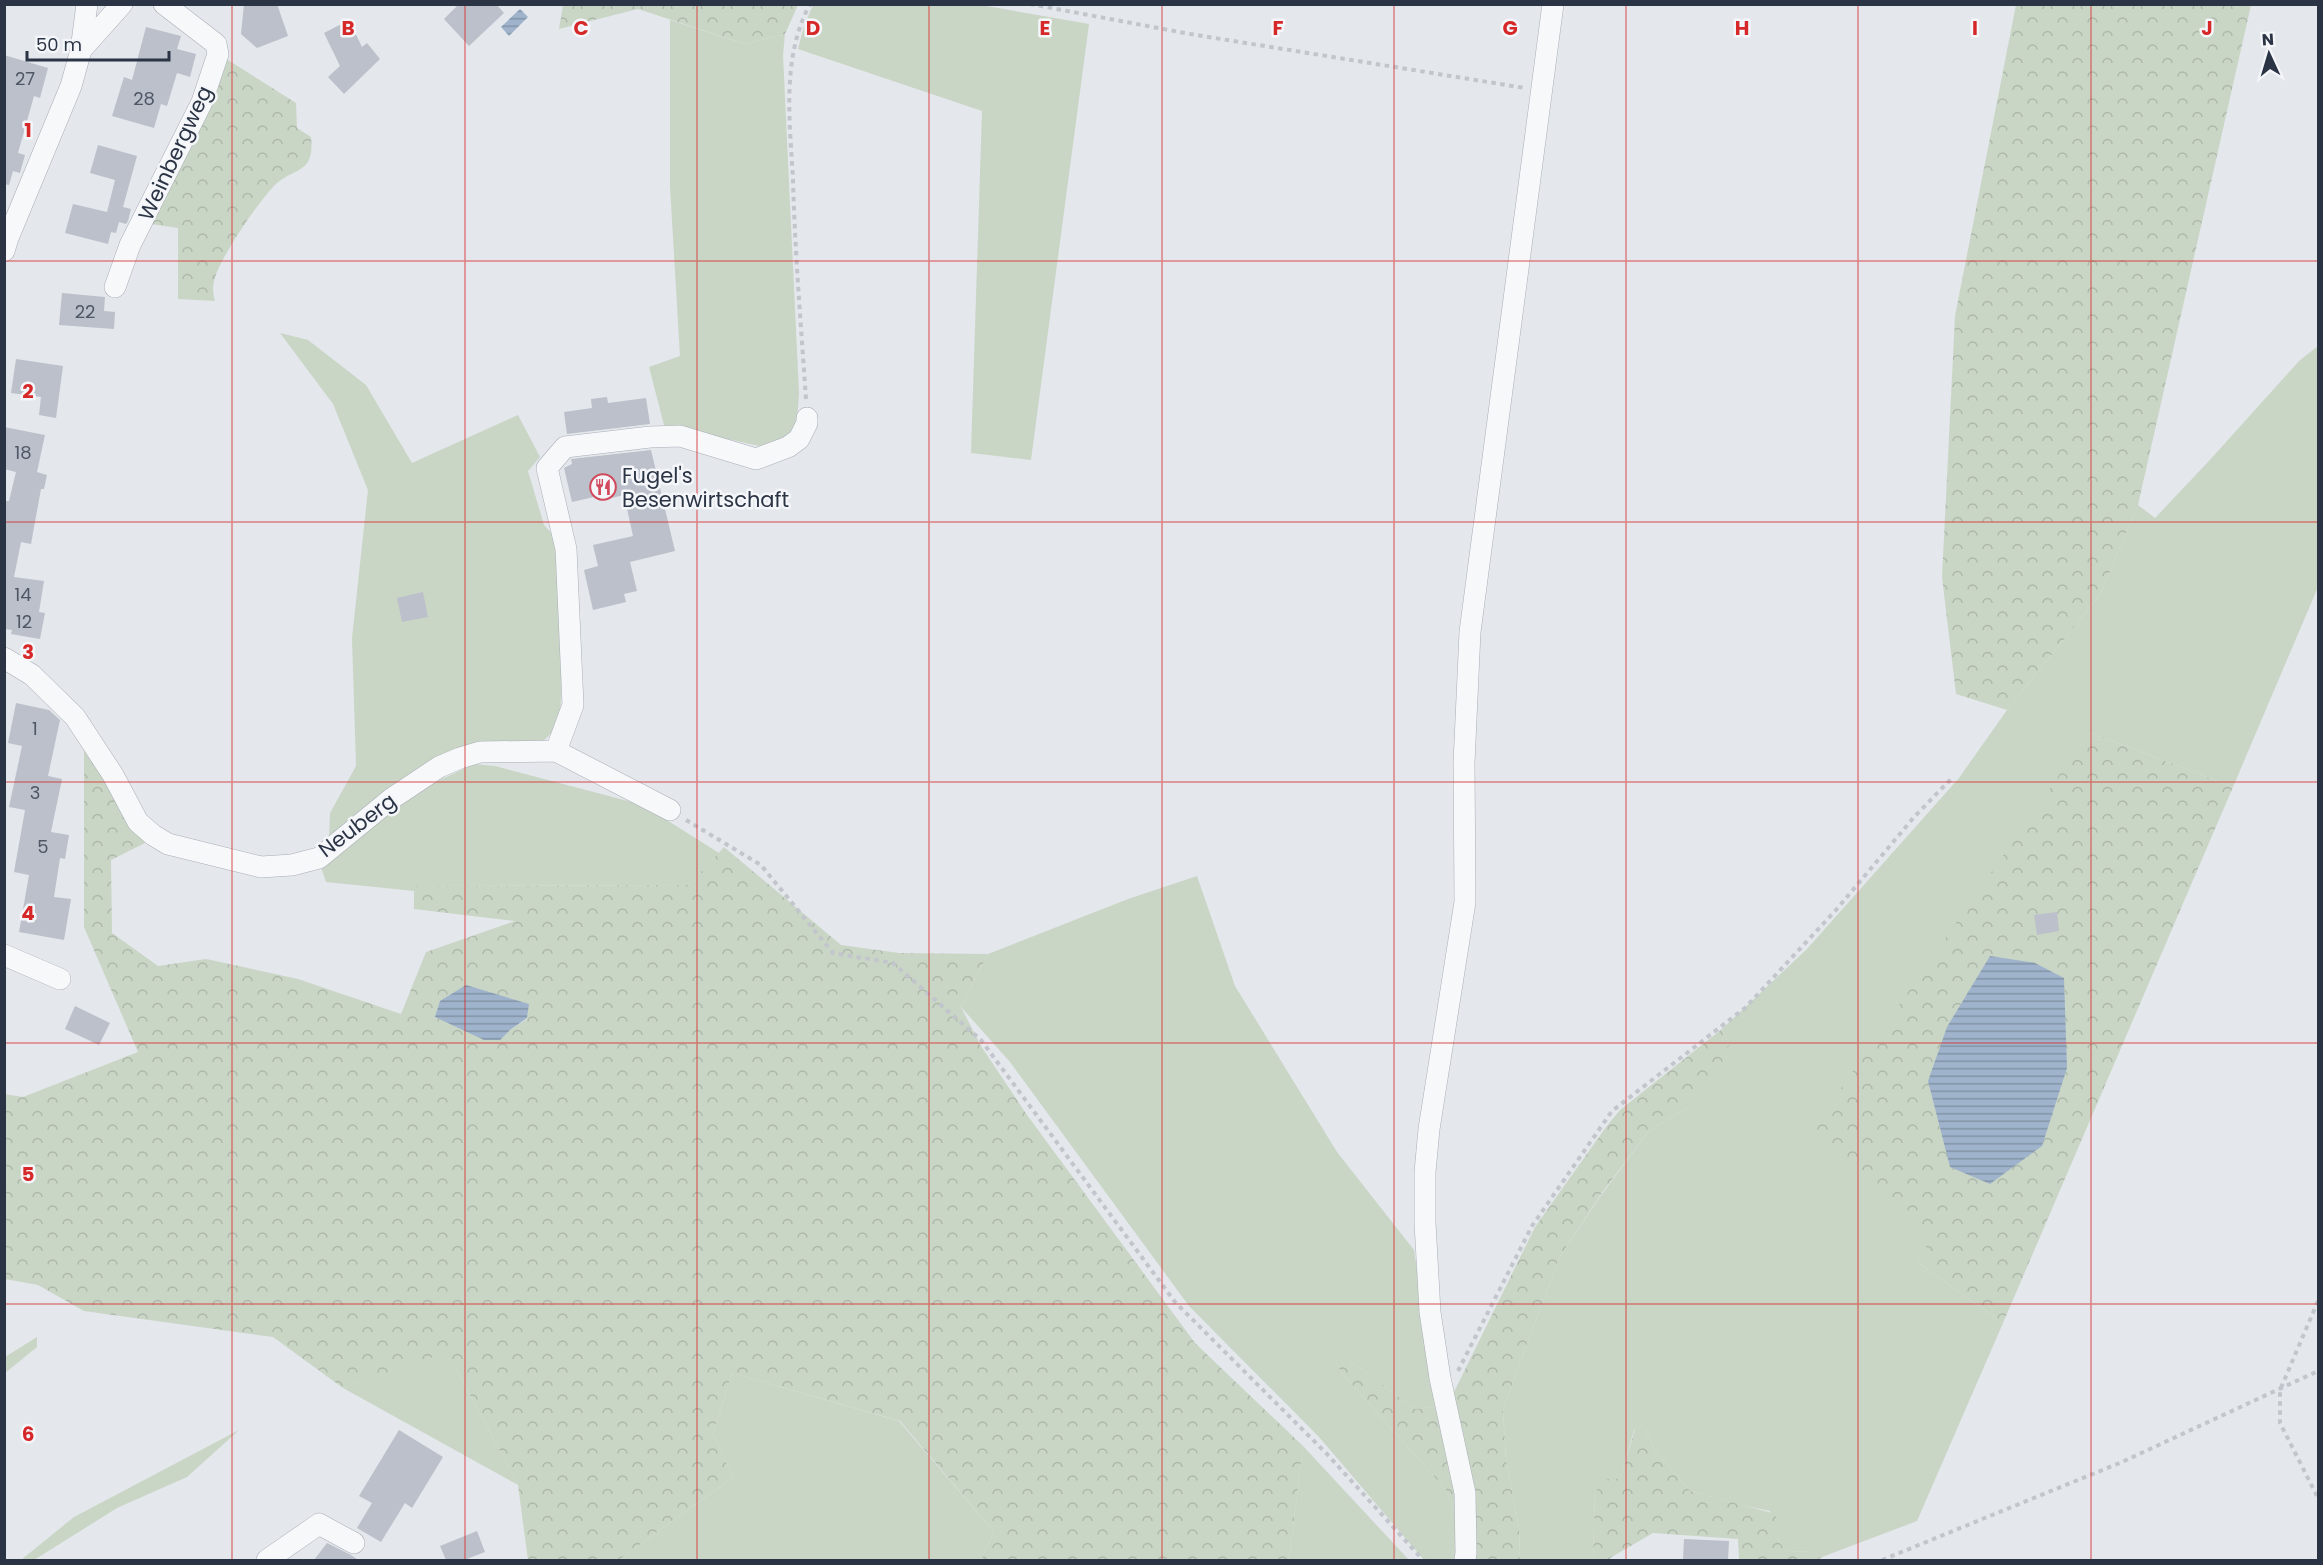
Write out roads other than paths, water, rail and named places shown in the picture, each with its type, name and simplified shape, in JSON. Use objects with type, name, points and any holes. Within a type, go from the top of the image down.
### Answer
[{"type":"street","points":[[4,251],[71,86],[81,50],[87,4]]},
{"type":"street","points":[[81,50],[122,4]]},
{"type":"street","name":"Weinbergweg","points":[[115,287],[130,245],[202,102],[218,54],[216,45],[164,4]]},
{"type":"street","points":[[1465,1560],[1464,1493],[1444,1398],[1430,1312],[1425,1172],[1429,1129],[1465,902],[1464,763],[1470,632],[1553,4]]},
{"type":"street","points":[[556,751],[573,705],[566,549],[547,468],[565,447],[650,437],[680,436],[756,459],[788,447],[799,439],[807,418]]},
{"type":"street","name":"Neuberg","points":[[4,658],[32,675],[75,717],[114,775],[138,822],[153,835],[168,844],[261,867],[292,866],[319,858],[391,799],[439,767],[480,752],[556,751],[670,810]]},
{"type":"street","points":[[4,956],[60,979]]},
{"type":"street","points":[[267,1560],[319,1524],[354,1543]]},
{"type":"water","points":[[520,9],[528,17],[509,36],[501,27]]},
{"type":"water","points":[[1990,956],[2035,963],[2064,978],[2067,1068],[2042,1146],[1990,1184],[1950,1167],[1928,1081],[1947,1027]]},
{"type":"water","points":[[466,985],[529,1004],[527,1018],[500,1040],[484,1040],[435,1017],[440,1001]]},
{"type":"place","name":"Fugel's Besenwirtschaft","points":[[603,487]]}]
